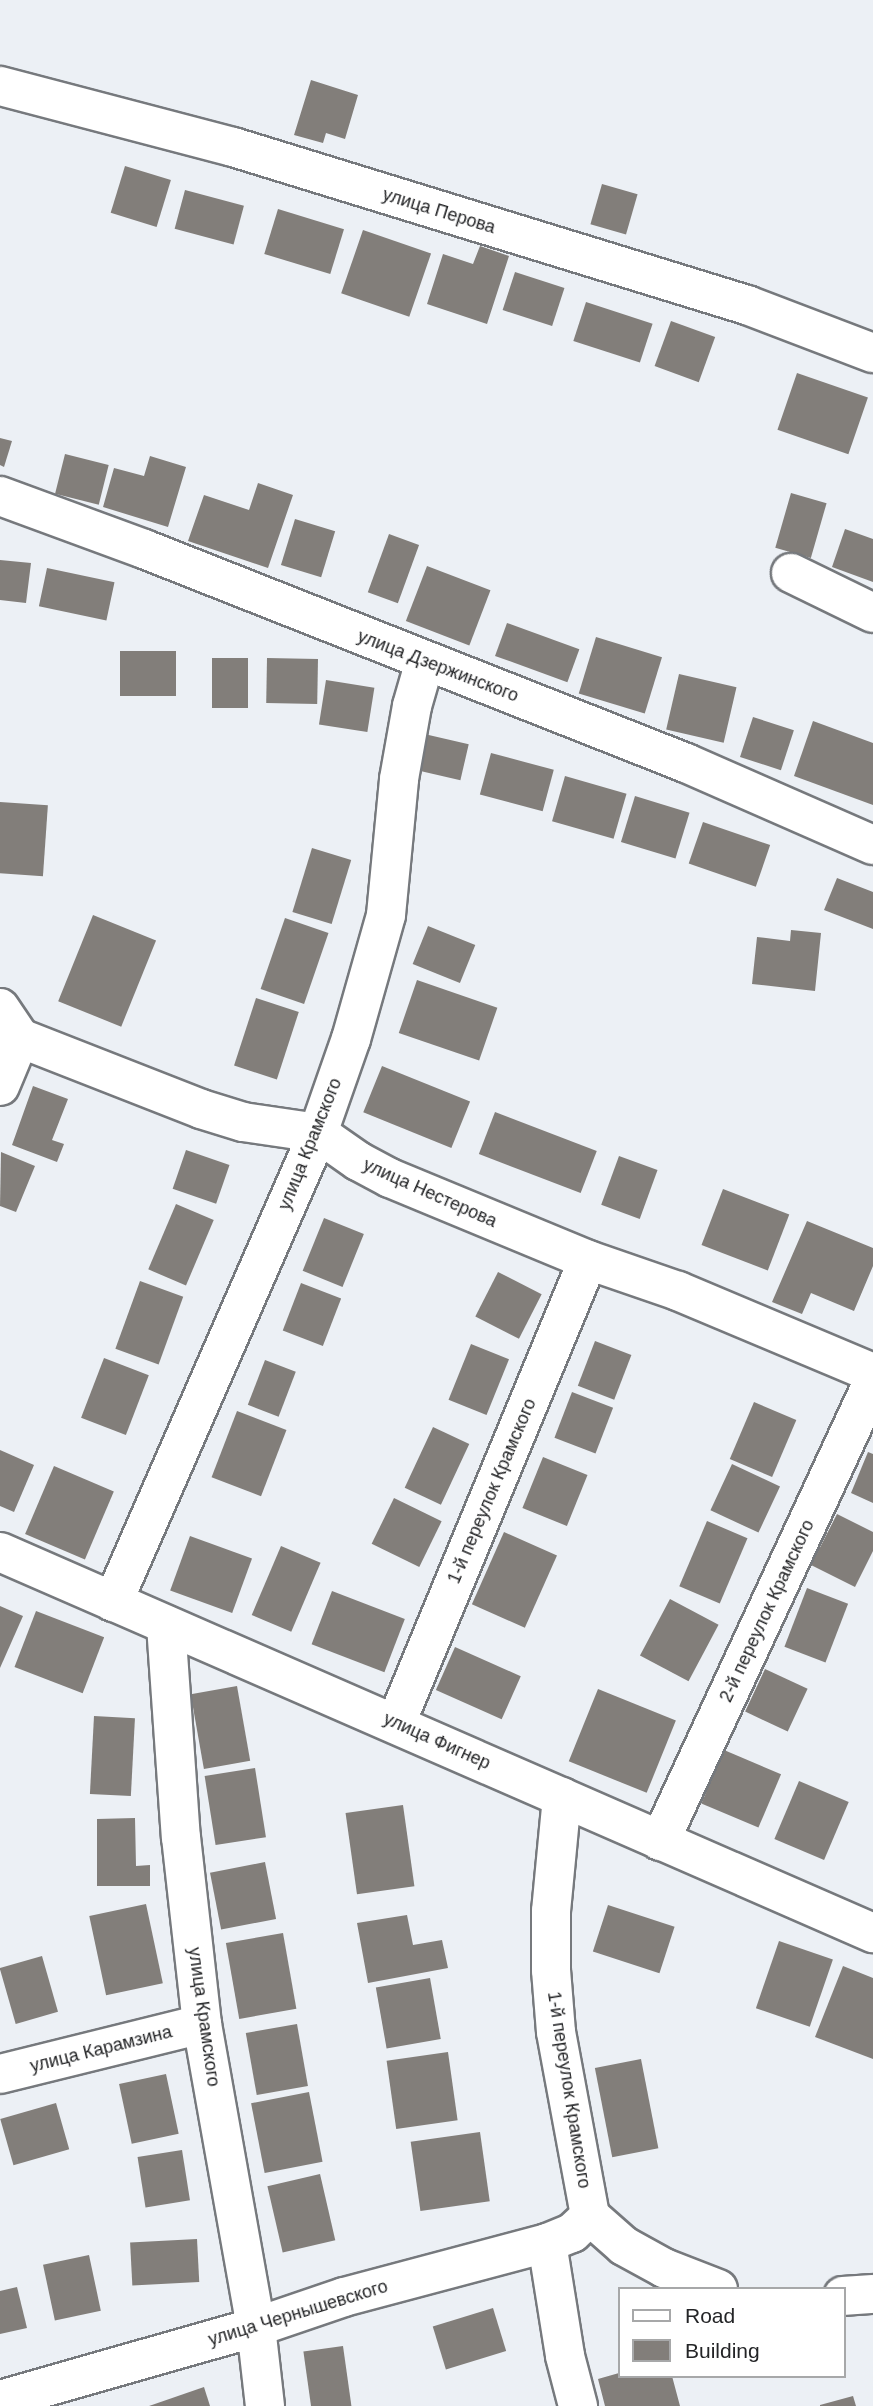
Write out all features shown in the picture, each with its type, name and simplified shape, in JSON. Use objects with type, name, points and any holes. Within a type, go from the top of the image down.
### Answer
[{"type":"street","name":"улица Перова","points":[[0,86],[259,155],[747,305],[873,353]]},
{"type":"street","name":"улица Дзержинского","points":[[0,496],[156,553],[686,763],[873,845]]},
{"type":"street","points":[[792,573],[873,613]]},
{"type":"street","name":"улица Крамского","points":[[113,1602],[318,1133],[351,1039],[386,915],[399,779],[411,706],[425,661]]},
{"type":"street","points":[[0,1086],[10,1023]]},
{"type":"street","name":"улица Нестерова","points":[[10,1023],[201,1109],[243,1122],[318,1133],[358,1161],[390,1178],[588,1260],[678,1292],[873,1373]]},
{"type":"street","name":"1-й переулок Крамского","points":[[396,1723],[588,1260]]},
{"type":"street","name":"2-й переулок Крамского","points":[[660,1841],[873,1382]]},
{"type":"street","name":"улица Фигнер","points":[[0,1552],[873,1933]]},
{"type":"street","name":"улица Крамского","points":[[166,1625],[181,1837],[202,2024],[256,2327],[265,2406]]},
{"type":"street","name":"1-й переулок Крамского","points":[[562,1797],[551,1911],[551,1970],[556,2032],[590,2216]]},
{"type":"street","name":"улица Карамзина","points":[[0,2074],[202,2024]]},
{"type":"street","points":[[590,2216],[624,2246],[713,2287]]},
{"type":"street","name":"улица Чернышевского","points":[[0,2400],[256,2327],[344,2297],[547,2244],[572,2233],[590,2216]]},
{"type":"street","points":[[547,2244],[565,2356],[578,2406]]},
{"type":"street","points":[[845,2296],[873,2294]]},
{"type":"building","points":[[311,80],[358,95],[345,139],[326,133],[323,143],[294,135]]},
{"type":"building","points":[[125,166],[171,180],[157,227],[111,213]]},
{"type":"building","points":[[602,184],[638,194],[626,235],[590,224]]},
{"type":"building","points":[[185,190],[244,206],[234,244],[175,229]]},
{"type":"building","points":[[278,209],[344,229],[330,274],[264,254]]},
{"type":"building","points":[[363,230],[431,253],[409,317],[341,293]]},
{"type":"building","points":[[480,246],[509,256],[487,324],[427,304],[443,254],[473,264]]},
{"type":"building","points":[[515,272],[564,288],[552,326],[503,310]]},
{"type":"building","points":[[586,302],[653,324],[640,363],[573,341]]},
{"type":"building","points":[[671,321],[715,337],[699,382],[655,366]]},
{"type":"building","points":[[797,373],[868,397],[848,454],[777,430]]},
{"type":"building","points":[[0,438],[12,441],[4,467],[0,465]]},
{"type":"building","points":[[65,454],[109,465],[99,505],[55,494]]},
{"type":"building","points":[[150,456],[186,467],[168,527],[103,507],[114,468],[144,476]]},
{"type":"building","points":[[258,483],[293,495],[268,568],[188,541],[204,495],[249,510]]},
{"type":"building","points":[[791,493],[827,503],[811,558],[775,548]]},
{"type":"building","points":[[295,519],[335,531],[321,577],[281,565]]},
{"type":"building","points":[[845,529],[873,539],[873,582],[832,567]]},
{"type":"building","points":[[389,534],[419,545],[398,603],[368,592]]},
{"type":"building","points":[[0,560],[31,563],[26,603],[0,600]]},
{"type":"building","points":[[427,566],[490,590],[469,645],[406,621]]},
{"type":"building","points":[[47,568],[114,582],[106,620],[39,606]]},
{"type":"building","points":[[507,623],[579,649],[567,682],[495,656]]},
{"type":"building","points":[[596,637],[662,657],[645,714],[579,693]]},
{"type":"building","points":[[120,651],[176,651],[176,696],[120,696]]},
{"type":"building","points":[[212,658],[248,658],[248,708],[212,708]]},
{"type":"building","points":[[267,658],[318,659],[317,704],[266,703]]},
{"type":"building","points":[[679,674],[736,687],[724,743],[666,730]]},
{"type":"building","points":[[326,680],[374,688],[367,732],[319,724]]},
{"type":"building","points":[[753,717],[794,730],[781,770],[740,757]]},
{"type":"building","points":[[813,721],[873,743],[873,805],[794,776]]},
{"type":"building","points":[[420,733],[469,744],[460,780],[412,769]]},
{"type":"building","points":[[491,753],[554,770],[543,811],[480,795]]},
{"type":"building","points":[[565,776],[627,794],[614,839],[552,821]]},
{"type":"building","points":[[635,796],[690,813],[675,859],[621,842]]},
{"type":"building","points":[[0,802],[48,805],[43,876],[0,873]]},
{"type":"building","points":[[703,822],[770,845],[756,887],[689,864]]},
{"type":"building","points":[[312,848],[351,860],[332,924],[292,912]]},
{"type":"building","points":[[837,878],[873,892],[873,929],[824,910]]},
{"type":"building","points":[[93,915],[156,940],[121,1027],[58,1001]]},
{"type":"building","points":[[285,918],[328,933],[304,1004],[261,989]]},
{"type":"building","points":[[428,926],[475,945],[460,983],[413,964]]},
{"type":"building","points":[[791,930],[821,933],[815,991],[752,984],[757,937],[790,941]]},
{"type":"building","points":[[417,980],[497,1008],[479,1061],[399,1033]]},
{"type":"building","points":[[256,998],[299,1012],[277,1079],[234,1066]]},
{"type":"building","points":[[382,1066],[470,1102],[451,1148],[363,1112]]},
{"type":"building","points":[[33,1086],[68,1099],[52,1140],[64,1144],[57,1162],[12,1145]]},
{"type":"building","points":[[495,1112],[597,1151],[581,1193],[479,1154]]},
{"type":"building","points":[[186,1150],[229,1165],[216,1204],[173,1189]]},
{"type":"building","points":[[1,1152],[35,1166],[16,1212],[0,1206]]},
{"type":"building","points":[[619,1156],[658,1170],[640,1219],[601,1205]]},
{"type":"building","points":[[723,1189],[789,1214],[768,1270],[701,1245]]},
{"type":"building","points":[[176,1204],[214,1220],[186,1285],[148,1269]]},
{"type":"building","points":[[324,1218],[364,1234],[343,1287],[303,1271]]},
{"type":"building","points":[[807,1221],[873,1248],[873,1266],[854,1311],[811,1293],[802,1314],[772,1302]]},
{"type":"building","points":[[498,1272],[542,1294],[519,1339],[475,1317]]},
{"type":"building","points":[[140,1281],[183,1297],[159,1364],[115,1349]]},
{"type":"building","points":[[301,1283],[341,1298],[323,1346],[283,1331]]},
{"type":"building","points":[[595,1341],[631,1355],[614,1400],[578,1386]]},
{"type":"building","points":[[471,1344],[509,1359],[487,1415],[449,1400]]},
{"type":"building","points":[[104,1358],[149,1375],[126,1435],[81,1418]]},
{"type":"building","points":[[265,1360],[296,1372],[279,1417],[248,1405]]},
{"type":"building","points":[[572,1392],[613,1408],[596,1454],[554,1438]]},
{"type":"building","points":[[754,1402],[796,1420],[772,1477],[730,1459]]},
{"type":"building","points":[[237,1411],[286,1430],[261,1496],[212,1477]]},
{"type":"building","points":[[433,1427],[469,1444],[441,1505],[405,1488]]},
{"type":"building","points":[[0,1450],[34,1465],[14,1512],[0,1506]]},
{"type":"building","points":[[868,1452],[873,1454],[873,1503],[851,1493]]},
{"type":"building","points":[[543,1457],[588,1475],[567,1526],[522,1508]]},
{"type":"building","points":[[732,1464],[780,1486],[758,1533],[710,1510]]},
{"type":"building","points":[[54,1466],[114,1491],[85,1560],[25,1534]]},
{"type":"building","points":[[394,1498],[442,1521],[419,1567],[372,1544]]},
{"type":"building","points":[[837,1514],[873,1532],[873,1551],[855,1587],[811,1565]]},
{"type":"building","points":[[707,1521],[748,1538],[720,1604],[679,1586]]},
{"type":"building","points":[[504,1532],[557,1556],[525,1628],[472,1604]]},
{"type":"building","points":[[190,1536],[252,1559],[232,1613],[170,1591]]},
{"type":"building","points":[[281,1546],[321,1563],[291,1632],[252,1615]]},
{"type":"building","points":[[807,1588],[848,1604],[826,1663],[784,1647]]},
{"type":"building","points":[[332,1591],[405,1619],[384,1672],[312,1644]]},
{"type":"building","points":[[670,1599],[719,1625],[689,1681],[640,1656]]},
{"type":"building","points":[[0,1606],[23,1616],[0,1668]]},
{"type":"building","points":[[36,1611],[104,1637],[83,1693],[14,1667]]},
{"type":"building","points":[[455,1647],[521,1676],[502,1719],[436,1690]]},
{"type":"building","points":[[765,1669],[808,1689],[788,1731],[745,1712]]},
{"type":"building","points":[[237,1686],[250,1761],[204,1769],[191,1694]]},
{"type":"building","points":[[598,1689],[676,1720],[647,1793],[569,1761]]},
{"type":"building","points":[[94,1716],[135,1718],[131,1796],[90,1794]]},
{"type":"building","points":[[724,1750],[781,1774],[758,1828],[701,1803]]},
{"type":"building","points":[[255,1768],[266,1837],[216,1845],[205,1776]]},
{"type":"building","points":[[799,1781],[849,1802],[824,1860],[774,1839]]},
{"type":"building","points":[[403,1805],[414,1886],[357,1894],[346,1813]]},
{"type":"building","points":[[135,1818],[136,1866],[150,1865],[150,1886],[97,1886],[97,1819]]},
{"type":"building","points":[[265,1862],[276,1919],[221,1930],[210,1873]]},
{"type":"building","points":[[146,1904],[163,1983],[106,1995],[89,1916]]},
{"type":"building","points":[[608,1905],[675,1927],[659,1973],[593,1952]]},
{"type":"building","points":[[407,1915],[413,1945],[442,1940],[448,1968],[368,1983],[357,1923]]},
{"type":"building","points":[[283,1933],[296,2009],[239,2019],[226,1943]]},
{"type":"building","points":[[779,1941],[833,1960],[810,2027],[756,2008]]},
{"type":"building","points":[[42,1956],[58,2012],[16,2024],[0,1968]]},
{"type":"building","points":[[843,1966],[873,1978],[873,2059],[815,2037]]},
{"type":"building","points":[[430,1978],[441,2039],[387,2049],[376,1988]]},
{"type":"building","points":[[297,2024],[308,2086],[257,2095],[246,2033]]},
{"type":"building","points":[[448,2052],[458,2120],[396,2129],[387,2061]]},
{"type":"building","points":[[641,2059],[658,2148],[612,2157],[595,2068]]},
{"type":"building","points":[[166,2074],[179,2134],[132,2144],[119,2084]]},
{"type":"building","points":[[309,2092],[323,2162],[265,2173],[251,2103]]},
{"type":"building","points":[[56,2103],[69,2149],[13,2165],[0,2119]]},
{"type":"building","points":[[480,2132],[490,2201],[420,2211],[411,2142]]},
{"type":"building","points":[[182,2150],[190,2200],[146,2207],[138,2157]]},
{"type":"building","points":[[320,2174],[335,2240],[283,2252],[267,2186]]},
{"type":"building","points":[[197,2239],[199,2282],[132,2285],[130,2243]]},
{"type":"building","points":[[89,2255],[101,2311],[55,2321],[43,2265]]},
{"type":"building","points":[[17,2287],[27,2328],[0,2334],[0,2291]]},
{"type":"building","points":[[493,2308],[506,2351],[446,2369],[433,2326]]},
{"type":"building","points":[[343,2346],[351,2406],[311,2406],[303,2352]]},
{"type":"building","points":[[618,2373],[618,2378],[673,2378],[680,2406],[605,2406],[598,2379]]},
{"type":"building","points":[[204,2387],[210,2406],[149,2406]]},
{"type":"building","points":[[853,2396],[856,2406],[820,2406],[820,2405]]}]
